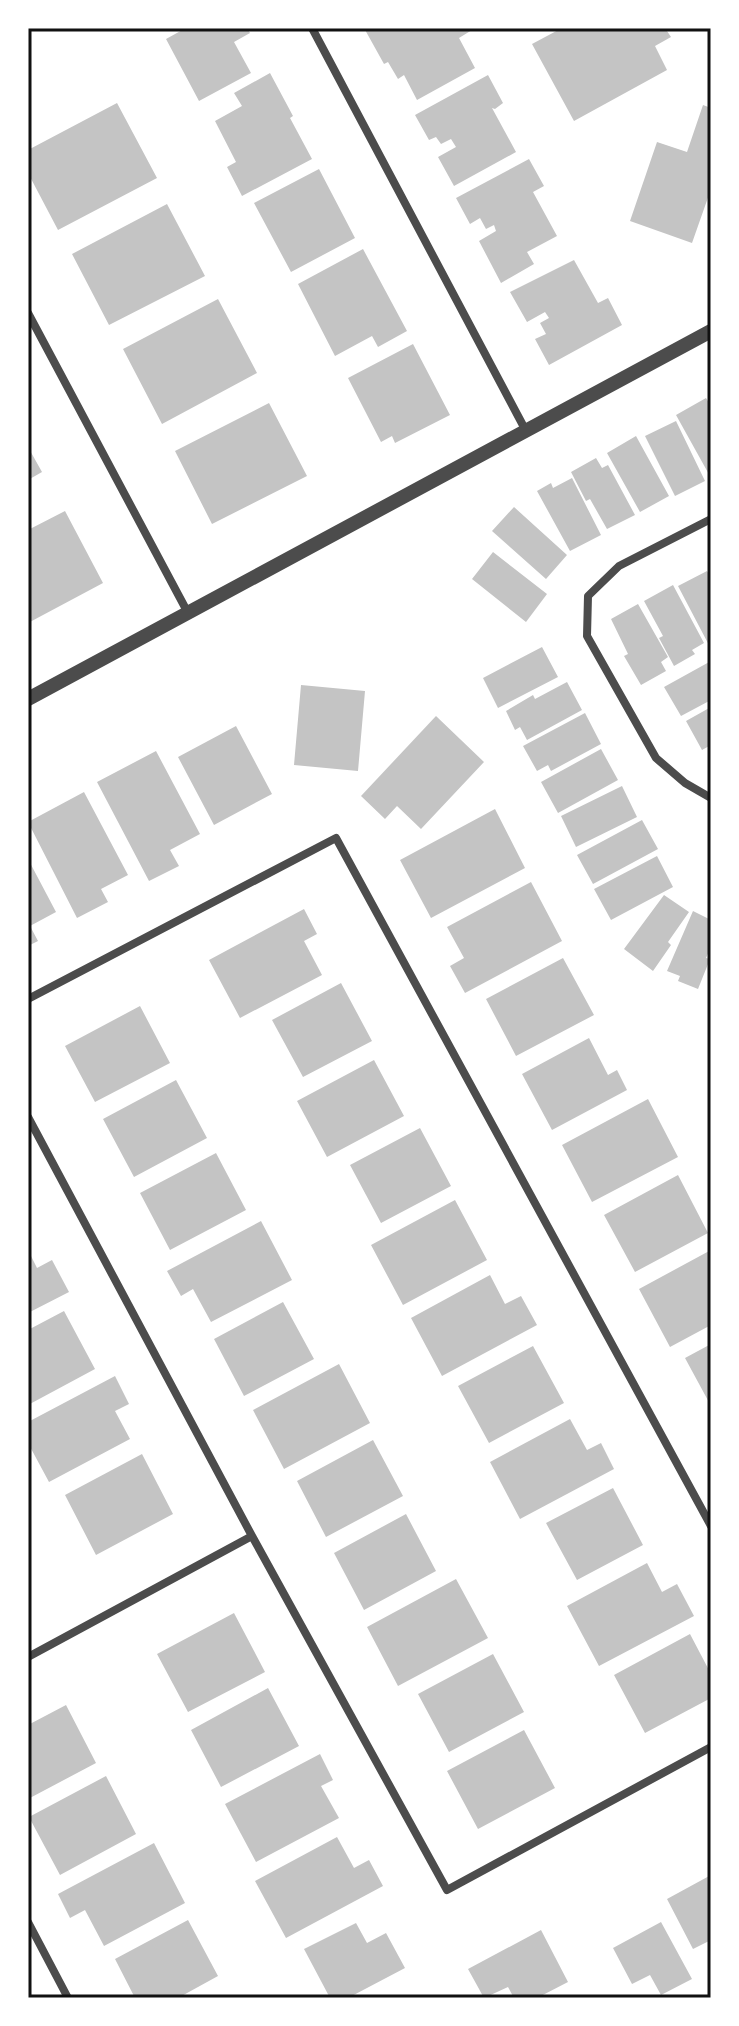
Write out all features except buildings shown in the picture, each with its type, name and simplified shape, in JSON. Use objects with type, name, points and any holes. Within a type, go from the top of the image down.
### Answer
[{"type":"street","points":[[312,28],[526,431]]},
{"type":"street","points":[[28,313],[188,613]]},
{"type":"street","points":[[28,699],[711,331]]},
{"type":"street","points":[[711,519],[619,566],[588,596],[587,636],[656,758],[685,783],[711,798]]},
{"type":"street","points":[[28,999],[336,838],[711,1526]]},
{"type":"street","points":[[28,1117],[252,1536],[447,1890],[711,1747]]},
{"type":"street","points":[[28,1657],[252,1536]]},
{"type":"street","points":[[28,1922],[68,1998]]}]
